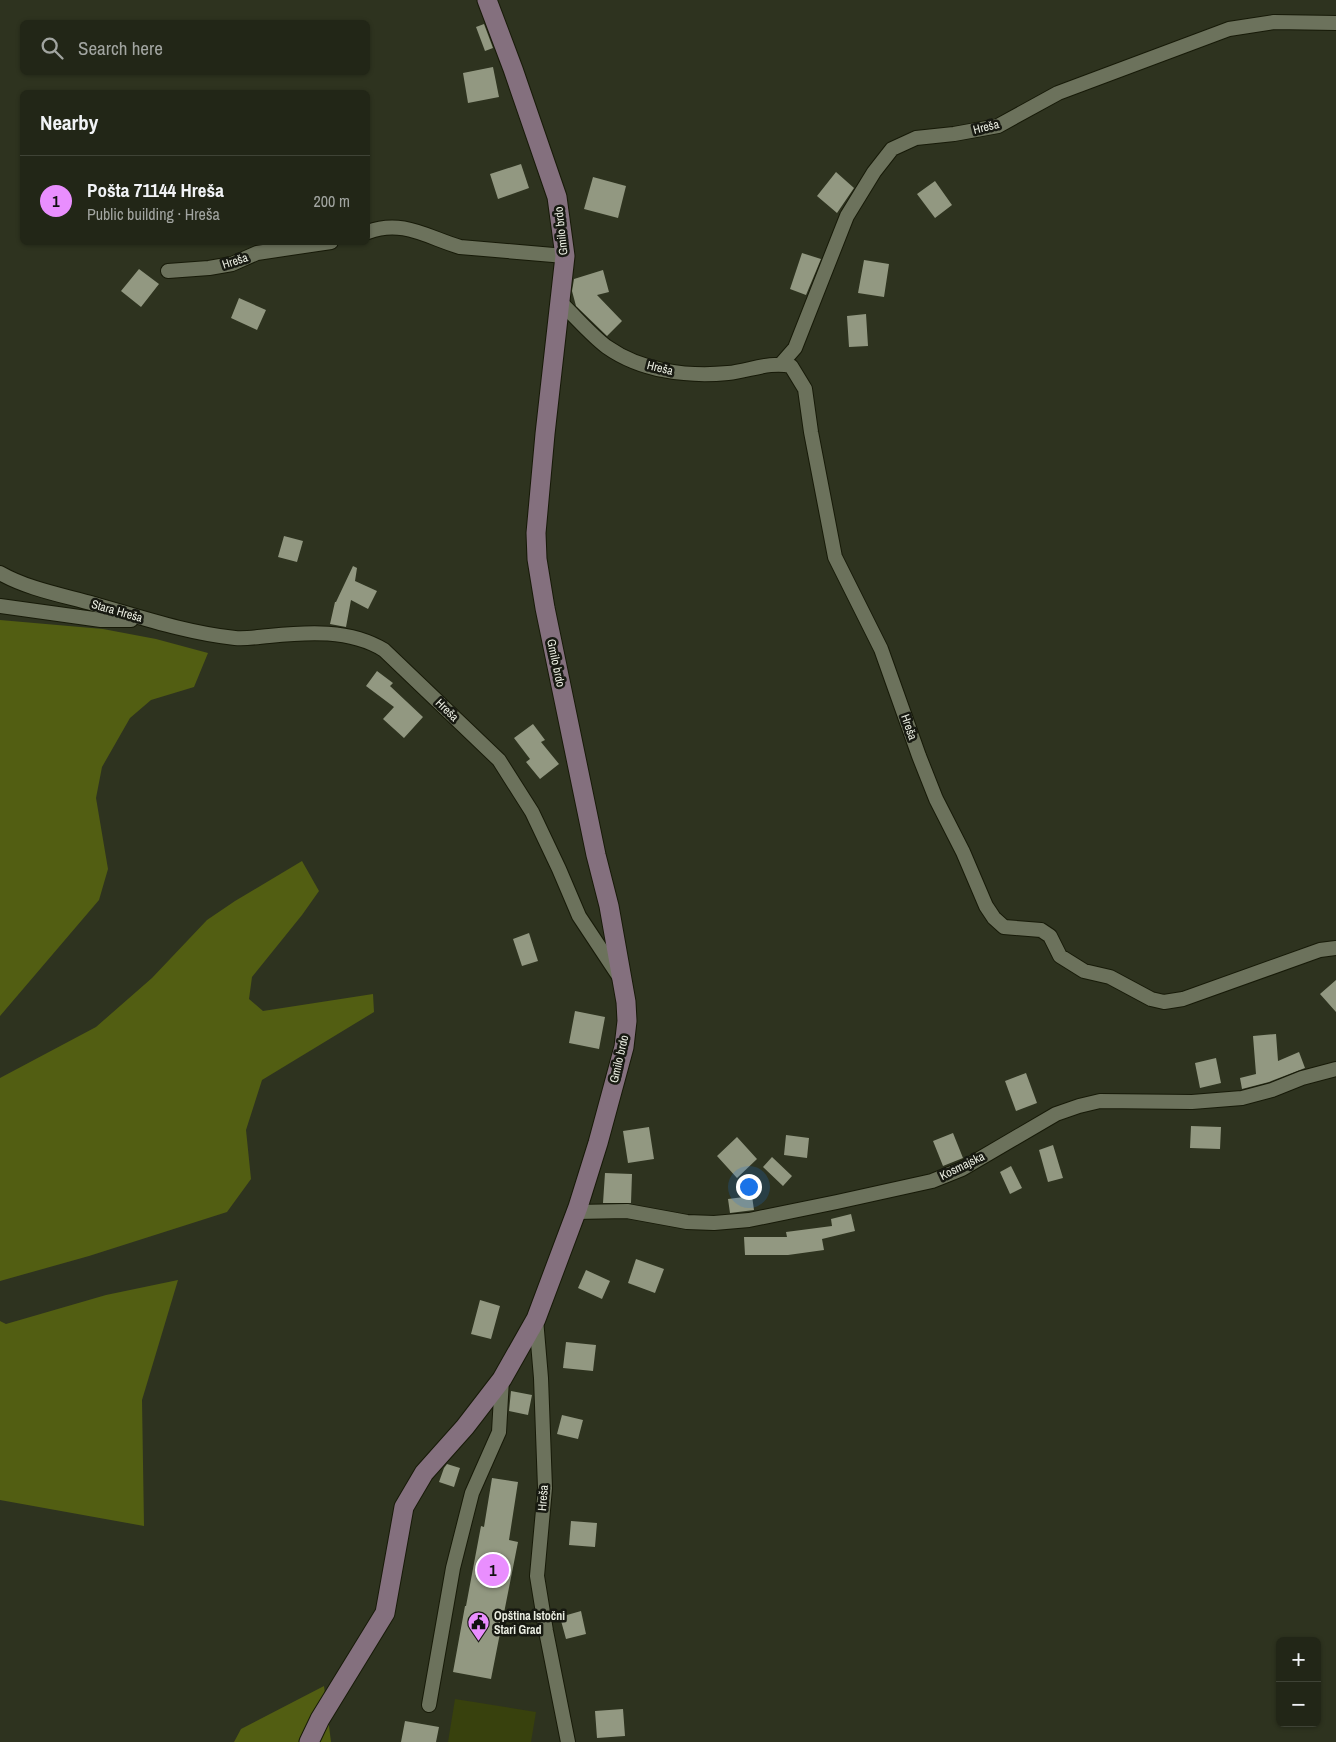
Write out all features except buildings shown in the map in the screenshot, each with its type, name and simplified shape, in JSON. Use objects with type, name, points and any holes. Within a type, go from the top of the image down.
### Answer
[{"type":"main road","name":"Gmilo brdo","points":[[487,0],[557,197],[565,256],[544,434],[536,533],[537,559],[592,836],[609,906],[628,1021],[624,1047],[598,1143],[576,1212],[536,1320]]},
{"type":"main road","points":[[309,1742],[320,1719],[385,1613],[404,1507],[424,1473],[465,1426],[502,1379],[536,1320]]},
{"type":"street","name":"Hreša","points":[[781,364],[795,348],[847,216],[874,172],[892,149],[916,138],[954,134],[998,126],[1058,93],[1229,29],[1274,22],[1336,23]]},
{"type":"street","points":[[370,231],[378,228],[399,227],[419,231],[460,248],[565,256]]},
{"type":"street","name":"Hreša","points":[[168,271],[232,264],[257,253],[310,245]]},
{"type":"street","name":"Hreša","points":[[560,302],[606,346],[630,359],[659,369],[691,374],[728,373],[781,364],[791,366],[805,389],[811,432],[835,557],[881,649],[933,790],[963,852],[986,906],[994,918],[1004,927],[1041,930],[1050,936],[1060,956],[1070,963],[1084,971],[1110,977],[1151,999],[1164,1002],[1183,999],[1320,950],[1336,948]]},
{"type":"street","name":"Stara Hreša","points":[[0,573],[15,582],[149,620]]},
{"type":"street","name":"Stara Hreša","points":[[0,606],[101,620],[149,620]]},
{"type":"street","name":"Hreša","points":[[149,620],[236,638],[292,634],[344,634],[370,641],[384,650],[500,760],[532,812],[579,916],[622,982]]},
{"type":"street","name":"Kosmajska","points":[[576,1212],[627,1211],[686,1222],[714,1223],[749,1220],[932,1180],[962,1169],[1056,1114],[1079,1106],[1100,1101],[1192,1102],[1242,1098],[1336,1069]]},
{"type":"street","name":"Hreša","points":[[536,1320],[541,1378],[545,1488],[537,1576],[568,1742]]},
{"type":"street","points":[[429,1704],[453,1568],[472,1493],[499,1432],[502,1379]]},
{"type":"green space","points":[[0,620],[103,629],[156,639],[208,653],[194,687],[151,700],[130,718],[102,767],[96,798],[108,869],[99,900],[0,1016]]},
{"type":"green space","points":[[302,861],[319,891],[252,977],[249,999],[263,1011],[373,994],[374,1012],[262,1080],[246,1130],[251,1179],[227,1212],[89,1256],[0,1281],[0,1078],[96,1027],[152,978],[207,920]]},
{"type":"green space","points":[[178,1280],[142,1400],[144,1526],[0,1500],[0,1321],[6,1324],[106,1295]]},
{"type":"green space","points":[[324,1686],[331,1742],[234,1742],[241,1729]]},
{"type":"green space","points":[[455,1699],[536,1712],[531,1742],[448,1742]]},
{"type":"place","name":"Pošta 71144 Hreša","points":[[493,1570]]},
{"type":"place","name":"Opština Istočni Stari Grad","points":[[478,1642]]}]
